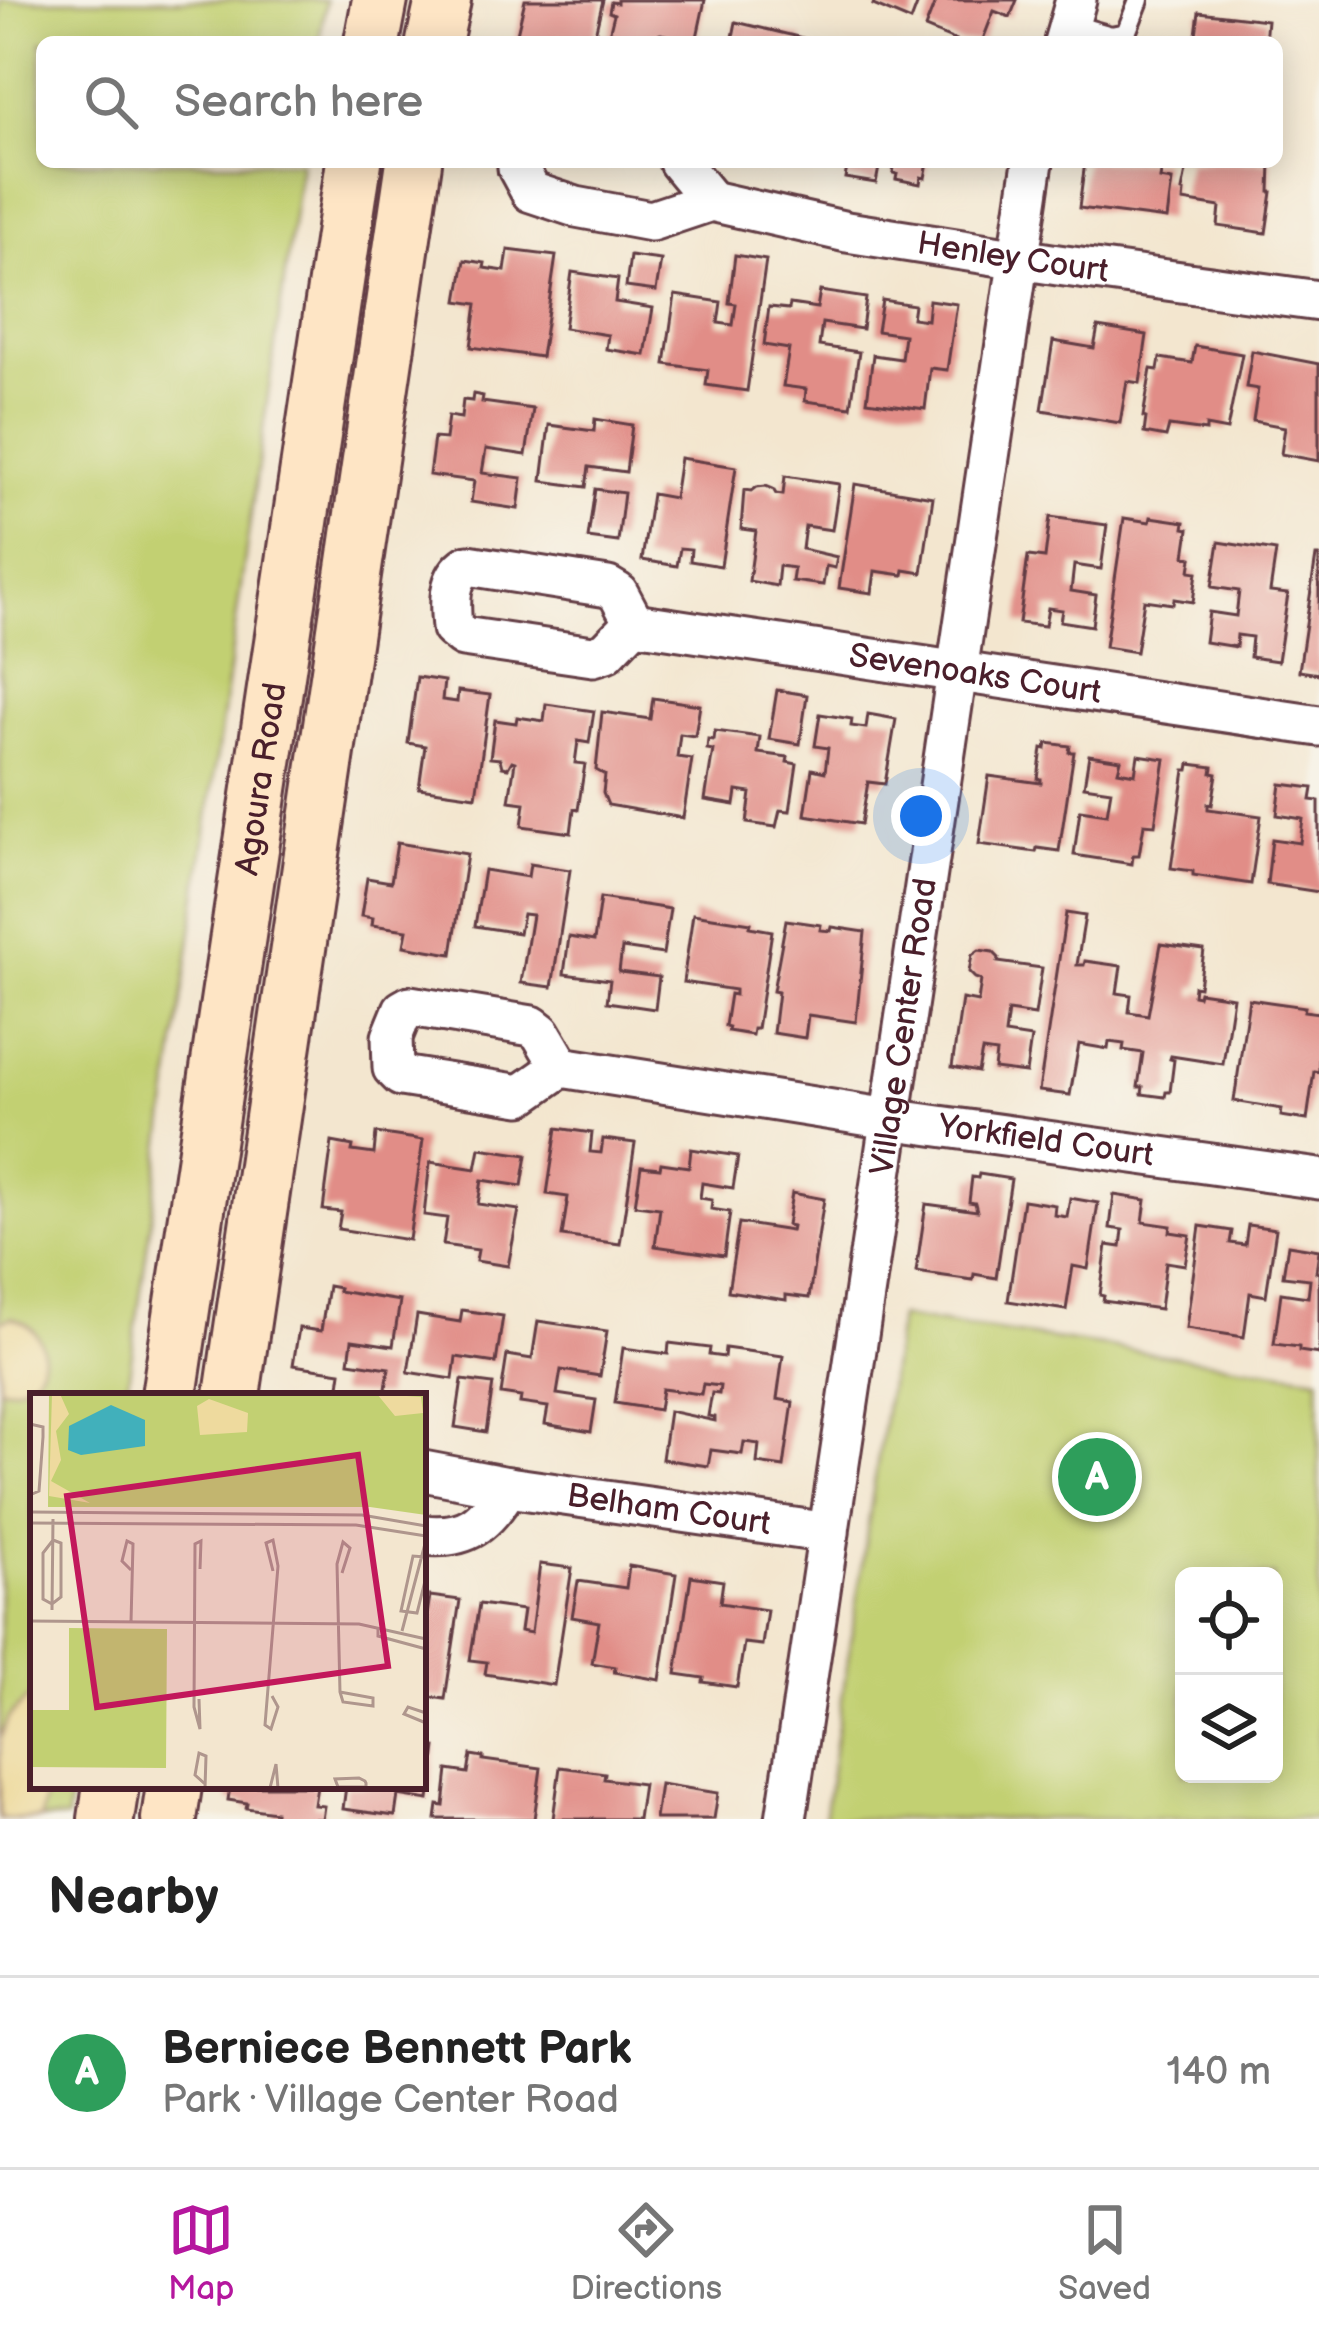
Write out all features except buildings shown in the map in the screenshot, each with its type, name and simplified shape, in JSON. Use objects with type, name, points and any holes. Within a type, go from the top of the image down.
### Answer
[{"type":"main road","points":[[373,36],[380,0]]},
{"type":"main road","points":[[435,36],[443,0]]},
{"type":"main road","name":"Agoura Road","points":[[169,1393],[353,168]]},
{"type":"main road","name":"Agoura Road","points":[[232,1393],[413,168]]},
{"type":"main road","points":[[106,1819],[111,1789]]},
{"type":"main road","points":[[170,1819],[174,1789]]},
{"type":"street","points":[[518,168],[531,192],[576,207],[651,220],[710,201],[684,168]]},
{"type":"street","name":"Village Center Road","points":[[786,1819],[1032,168]]},
{"type":"street","name":"Henley Court","points":[[710,201],[847,232],[1319,301]]},
{"type":"street","name":"Sevenoaks Court","points":[[634,623],[1319,726]]},
{"type":"street","name":"Yorkfield Court","points":[[561,1067],[1319,1179]]},
{"type":"street","name":"Belham Court","points":[[426,1472],[829,1533]]},
{"type":"street","points":[[426,1535],[445,1538],[470,1530],[492,1512],[508,1487]]},
{"type":"lane","points":[[1070,22],[1111,36],[1126,33],[1139,0]]},
{"type":"green space","points":[[0,0],[326,0],[320,36],[36,36],[36,168],[300,168],[126,1393],[30,1393],[30,1789],[71,1789],[67,1819],[0,1819]]},
{"type":"green space","points":[[899,1317],[1319,1377],[1319,1819],[824,1819]]},
{"type":"sand","points":[[11,1317],[36,1334],[43,1359],[30,1380],[0,1388],[0,1322]]},
{"type":"sand","points":[[30,1696],[30,1789],[46,1789],[41,1819],[0,1819],[0,1739],[8,1718]]},
{"type":"place","name":"Berniece Bennett Park","points":[[1097,1477]]}]
